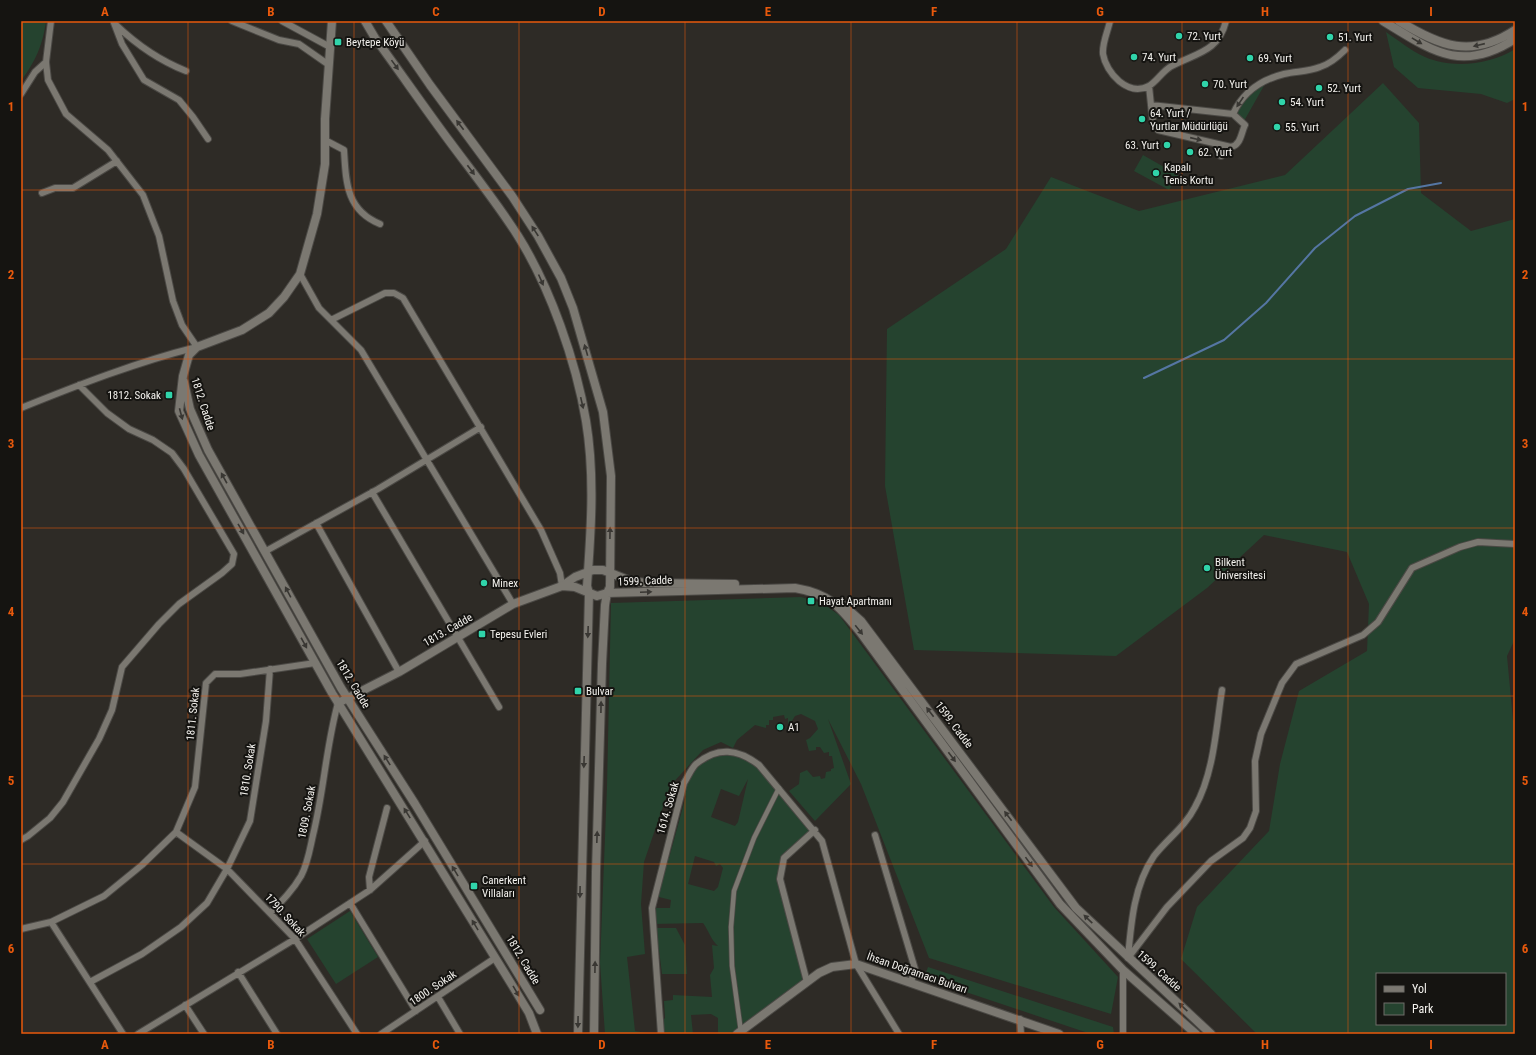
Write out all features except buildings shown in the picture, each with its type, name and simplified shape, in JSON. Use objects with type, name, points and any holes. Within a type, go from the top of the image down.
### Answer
[{"type":"street","points":[[51,21],[46,62],[48,80],[66,114],[108,150],[143,195],[159,236],[173,301],[182,325],[197,347]]},
{"type":"street","points":[[232,21],[279,40],[299,44],[329,65]]},
{"type":"street","points":[[282,21],[330,47]]},
{"type":"street","points":[[21,408],[79,385],[169,354],[197,347],[242,330],[269,313],[284,297],[300,274],[310,245],[317,214],[324,164],[332,21]]},
{"type":"street","points":[[366,21],[374,38],[518,236],[539,274],[558,320],[573,364],[586,421],[592,498],[590,572],[587,586],[589,593],[578,1034]]},
{"type":"street","points":[[386,21],[430,85],[512,196],[538,236],[561,278],[573,308],[604,412],[610,476],[610,587],[605,605],[602,664],[596,872],[594,1034]]},
{"type":"street","points":[[1110,21],[1103,53],[1112,74],[1129,87],[1149,86],[1168,68],[1215,45],[1226,21]]},
{"type":"street","points":[[1383,21],[1424,46],[1456,57],[1481,55],[1495,50],[1515,39]]},
{"type":"street","points":[[1399,21],[1424,37],[1443,44],[1462,47],[1494,41],[1515,30]]},
{"type":"street","points":[[115,22],[139,46],[168,64],[186,71]]},
{"type":"street","points":[[115,22],[122,44],[144,80],[179,100],[208,139]]},
{"type":"street","points":[[1233,114],[1239,101],[1256,84],[1273,78],[1320,67],[1334,60],[1345,50]]},
{"type":"street","points":[[21,94],[35,72],[46,62]]},
{"type":"street","points":[[1149,86],[1151,105],[1153,124],[1158,130],[1231,147],[1236,146],[1239,143],[1245,124],[1233,114],[1151,105]]},
{"type":"street","points":[[325,140],[344,150],[347,183],[352,202],[368,219],[380,224]]},
{"type":"street","points":[[1221,156],[1223,146]]},
{"type":"street","points":[[42,193],[54,188],[73,188],[117,161]]},
{"type":"street","points":[[300,274],[320,308],[361,350],[514,604]]},
{"type":"street","points":[[331,320],[385,293],[394,292],[400,295],[481,427],[544,537],[560,572],[562,586],[575,587],[597,596],[607,594]]},
{"type":"street","points":[[183,376],[189,356],[197,347]]},
{"type":"street","name":"1812. Cadde","points":[[183,376],[190,409],[198,429],[349,699],[540,1010]]},
{"type":"street","name":"1812. Cadde","points":[[183,376],[179,411],[188,433],[338,703],[425,841],[529,1014],[537,1034]]},
{"type":"street","points":[[21,840],[50,818],[63,802],[99,738],[112,710],[122,668],[159,624],[179,604],[232,564],[234,554],[184,468],[172,453],[153,440],[129,429],[107,413],[79,385]]},
{"type":"street","points":[[266,551],[372,492],[481,427]]},
{"type":"street","points":[[372,492],[499,708]]},
{"type":"street","points":[[316,523],[398,672]]},
{"type":"street","points":[[1123,1034],[1123,970],[1128,958],[1167,907],[1211,861],[1243,838],[1250,828],[1256,811],[1255,761],[1260,734],[1282,683],[1296,664],[1363,636],[1378,622],[1412,568],[1460,547],[1478,542],[1515,544]]},
{"type":"street","points":[[590,572],[598,569],[609,572]]},
{"type":"street","name":"1813. Cadde","points":[[338,703],[349,699],[398,672],[514,604],[562,586],[571,579],[590,572]]},
{"type":"street","name":"1599. Cadde","points":[[609,572],[628,580],[645,583],[795,584],[816,587],[837,599],[861,621],[1076,908],[1211,1034]]},
{"type":"street","name":"1599. Cadde","points":[[607,594],[795,588],[813,591],[837,604],[860,632],[1060,904],[1123,970],[1196,1034]]},
{"type":"street","name":"1811. Sokak","points":[[176,832],[195,787],[206,683],[215,674],[240,674],[315,663]]},
{"type":"street","name":"1810. Sokak","points":[[90,982],[142,954],[181,927],[206,903],[228,869],[250,821],[266,721],[270,669]]},
{"type":"street","points":[[1128,958],[1131,921],[1140,884],[1154,856],[1181,828],[1195,808],[1206,781],[1222,690]]},
{"type":"street","name":"1809. Sokak","points":[[270,913],[288,896],[302,874],[309,855],[318,816],[330,733],[338,703]]},
{"type":"street","name":"1614. Sokak","points":[[661,1034],[652,908],[684,783],[695,765],[710,755],[728,751],[746,756],[759,765],[815,830],[822,841],[856,964],[899,1034]]},
{"type":"street","points":[[740,1033],[732,966],[731,927],[734,891],[754,838],[780,788]]},
{"type":"street","points":[[370,890],[369,877],[387,808]]},
{"type":"street","points":[[807,982],[780,879],[784,858],[815,830]]},
{"type":"street","points":[[21,929],[51,922],[104,896],[142,865],[176,832]]},
{"type":"street","name":"1790. Sokak","points":[[176,832],[228,869],[295,939],[357,1034]]},
{"type":"street","points":[[875,834],[915,969],[911,982]]},
{"type":"street","points":[[138,1034],[186,1006],[238,972],[295,939],[370,890],[425,841]]},
{"type":"street","points":[[350,903],[416,1011]]},
{"type":"street","points":[[51,922],[123,1034]]},
{"type":"street","points":[[495,958],[505,951]]},
{"type":"street","name":"1800. Sokak","points":[[381,1034],[495,958]]},
{"type":"street","name":"İhsan Doğramacı Bulvarı","points":[[740,1033],[807,982],[832,967],[856,964],[1020,1019],[1059,1034]]},
{"type":"street","points":[[238,972],[277,1034]]},
{"type":"street","points":[[438,997],[460,1034]]},
{"type":"street","points":[[186,1006],[204,1034]]},
{"type":"street","points":[[1020,1019],[1021,1034]]},
{"type":"green space","points":[[21,21],[46,22],[43,39],[38,53],[21,81]]},
{"type":"green space","points":[[1386,32],[1420,55],[1436,61],[1447,63],[1471,64],[1483,62],[1494,59],[1515,49],[1515,99],[1507,103],[1481,94],[1418,88],[1394,67]]},
{"type":"green space","name":"Bilkent Üniversitesi","points":[[1383,83],[1419,123],[1421,193],[1471,231],[1515,219],[1515,639],[1507,656],[1513,720],[1515,722],[1515,1034],[1257,1034],[1181,959],[1197,907],[1269,831],[1280,764],[1299,691],[1367,651],[1369,604],[1347,552],[1264,535],[1207,588],[1116,656],[914,650],[885,486],[887,329],[1006,249],[1051,177],[1139,211],[1285,175]]},
{"type":"green space","points":[[1265,84],[1244,121],[1236,114],[1248,96]]},
{"type":"green space","name":"Kapalı Tenis Kortu","points":[[1143,155],[1178,175],[1169,190],[1134,171]]},
{"type":"green space","points":[[801,597],[822,603],[839,615],[1054,907],[1118,977],[1111,1014],[929,958],[861,784],[828,719],[851,784],[815,821],[789,791],[799,784],[800,773],[807,770],[813,777],[820,776],[821,779],[825,778],[826,772],[831,771],[831,769],[834,768],[832,756],[829,756],[829,752],[824,753],[820,747],[816,747],[816,750],[809,751],[806,740],[810,738],[818,729],[815,721],[801,714],[795,716],[790,724],[788,724],[788,718],[785,719],[784,715],[773,717],[773,720],[769,720],[769,725],[766,725],[766,728],[755,725],[737,740],[733,748],[721,742],[703,750],[670,786],[644,862],[641,904],[645,954],[627,957],[635,1031],[653,1034],[605,1034],[600,963],[607,787],[611,603]]},
{"type":"green space","points":[[728,751],[760,767],[815,830],[784,858],[780,880],[803,981],[731,1034],[718,1034],[718,1018],[711,1014],[691,1015],[693,1034],[663,1034],[662,1021],[665,1018],[664,1001],[673,1000],[673,995],[712,997],[710,975],[714,968],[712,945],[718,946],[703,923],[652,924],[652,908],[670,908],[671,900],[655,896],[664,857],[669,858],[686,796],[681,794],[695,765]],"holes":[[[748,779],[738,822],[735,826],[711,817],[721,789],[739,796]],[[695,856],[714,862],[716,866],[720,864],[723,868],[718,887],[714,891],[688,884]]]},
{"type":"green space","points":[[350,911],[378,957],[336,984],[307,939]]},
{"type":"green space","points":[[652,928],[676,928],[685,945],[687,974],[662,974],[659,950],[654,950]]},
{"type":"green space","points":[[928,967],[1113,1027],[1114,1034],[1091,1034],[924,978]]},
{"type":"waterway","points":[[1144,378],[1224,340],[1266,303],[1315,248],[1355,216],[1408,189],[1441,183]]},
{"type":"place","name":"72. Yurt","points":[[1179,36]]},
{"type":"place","name":"51. Yurt","points":[[1330,37]]},
{"type":"place","name":"Beytepe Köyü","points":[[338,42]]},
{"type":"place","name":"74. Yurt","points":[[1134,57]]},
{"type":"place","name":"69. Yurt","points":[[1250,58]]},
{"type":"place","name":"70. Yurt","points":[[1205,84]]},
{"type":"place","name":"52. Yurt","points":[[1319,88]]},
{"type":"place","name":"54. Yurt","points":[[1282,102]]},
{"type":"place","name":"64. Yurt / Yurtlar Müdürlüğü","points":[[1142,119]]},
{"type":"place","name":"55. Yurt","points":[[1277,127]]},
{"type":"place","name":"63. Yurt","points":[[1167,145]]},
{"type":"place","name":"62. Yurt","points":[[1190,152]]},
{"type":"place","name":"Kapalı Tenis Kortu","points":[[1156,173]]},
{"type":"place","name":"1812. Sokak","points":[[169,395]]},
{"type":"place","name":"Bilkent Üniversitesi","points":[[1207,568]]},
{"type":"place","name":"Minex","points":[[484,583]]},
{"type":"place","name":"Hayat Apartmanı","points":[[811,601]]},
{"type":"place","name":"Tepesu Evleri","points":[[482,634]]},
{"type":"place","name":"Bulvar","points":[[578,691]]},
{"type":"place","name":"A1","points":[[780,727]]},
{"type":"place","name":"Canerkent Villaları","points":[[474,886]]}]
